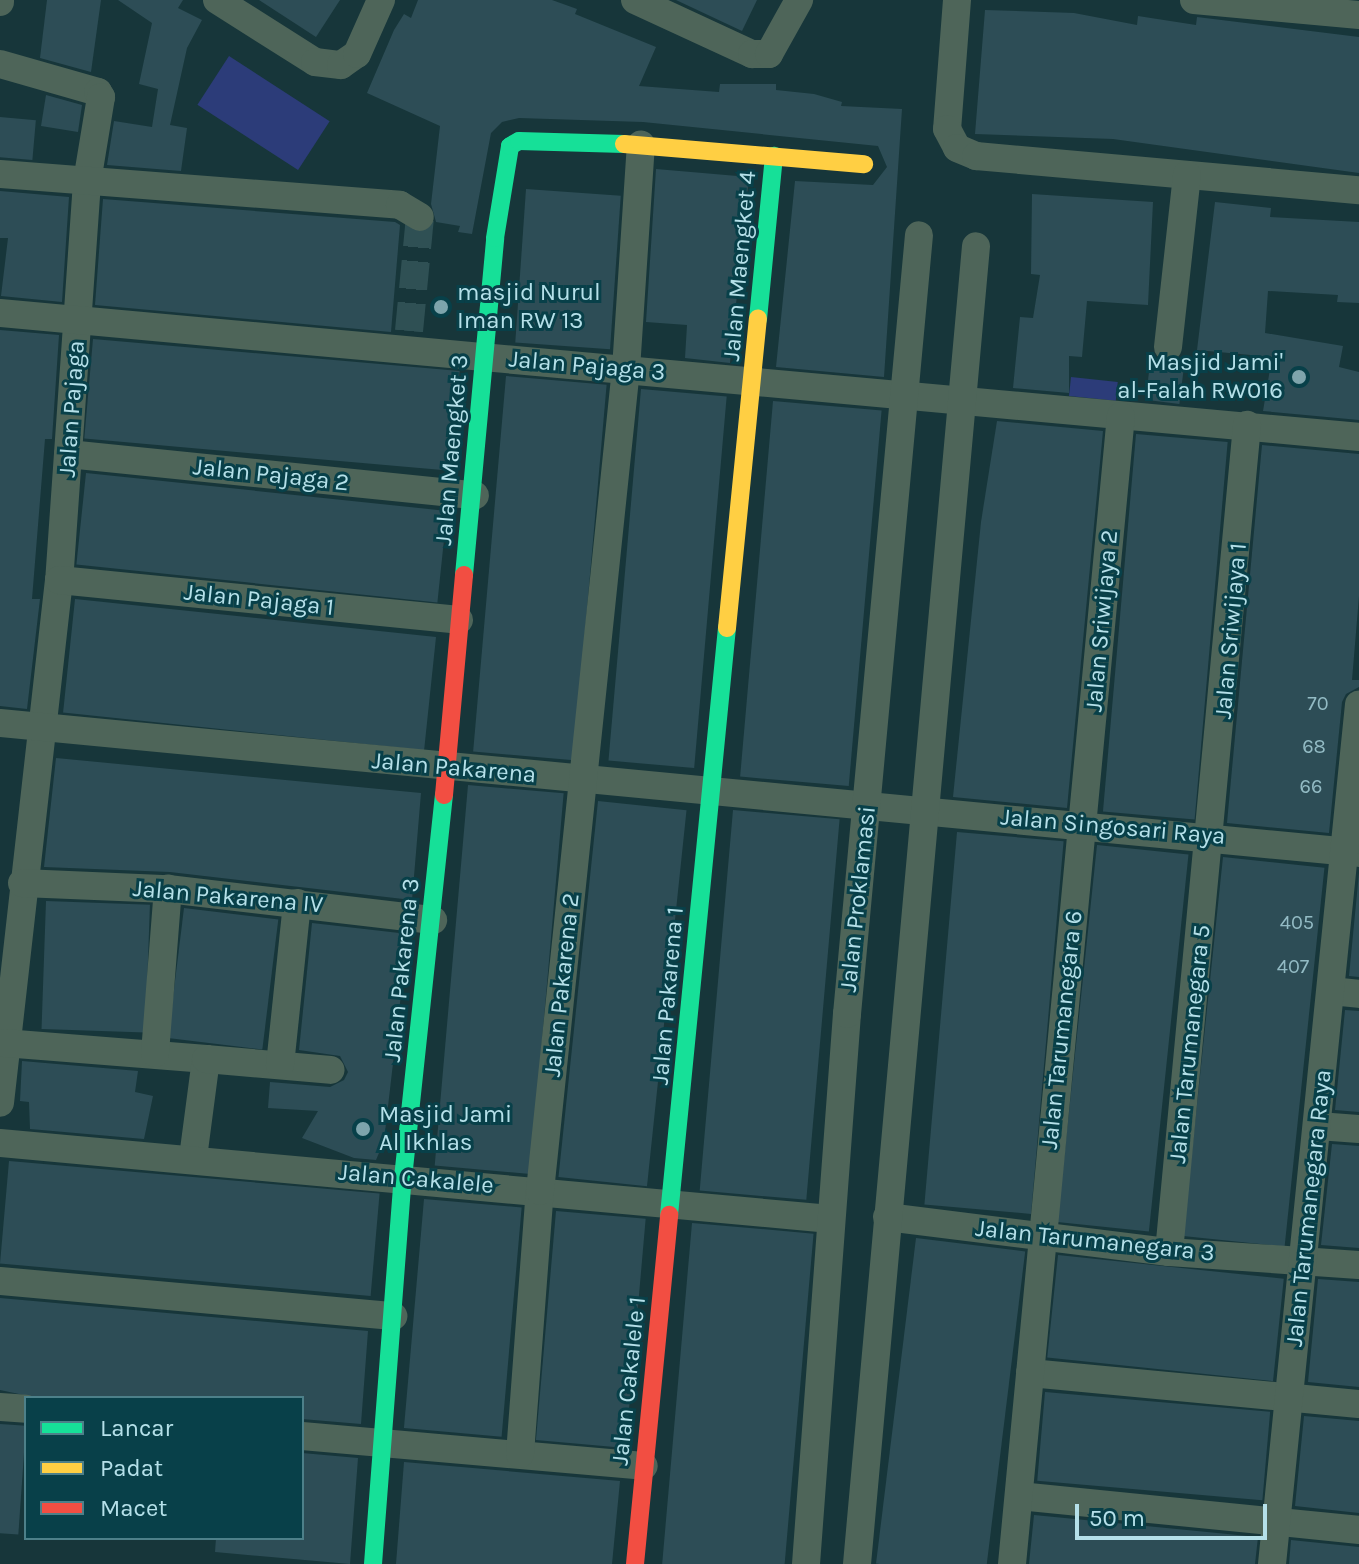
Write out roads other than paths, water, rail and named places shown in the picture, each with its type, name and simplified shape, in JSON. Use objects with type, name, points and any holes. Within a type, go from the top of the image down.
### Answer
[{"type":"street","points":[[217,0],[315,62],[341,65],[357,54],[381,0]]},
{"type":"street","points":[[635,0],[752,54],[769,54],[799,0]]},
{"type":"street","points":[[957,0],[947,129],[957,148],[976,156],[1359,190]]},
{"type":"street","points":[[1194,0],[1359,15]]},
{"type":"street","name":"Jalan Pajaga","points":[[0,64],[98,92],[87,182],[59,580],[22,883],[0,1103]]},
{"type":"street","name":"Jalan Maengket 3","points":[[445,768],[475,495],[484,357],[498,223],[510,146],[519,141],[641,145]]},
{"type":"street","points":[[641,145],[864,164]]},
{"type":"street","name":"Jalan Pakarena 2","points":[[520,1454],[540,1191],[626,369],[641,145]]},
{"type":"street","name":"Jalan Maengket 4","points":[[711,793],[774,156]]},
{"type":"street","points":[[0,174],[400,205],[420,217]]},
{"type":"street","points":[[1168,347],[1187,175]]},
{"type":"street","name":"Jalan Proklamasi","points":[[806,1564],[831,1219],[919,235]]},
{"type":"street","points":[[857,1564],[921,809],[964,399],[976,246]]},
{"type":"street","name":"Jalan Pajaga 3","points":[[0,313],[408,340],[484,357],[1359,437]]},
{"type":"street","name":"Jalan Sriwijaya 2","points":[[1082,825],[1121,416]]},
{"type":"street","name":"Jalan Sriwijaya 1","points":[[1212,836],[1247,425]]},
{"type":"street","name":"Jalan Pajaga 2","points":[[68,454],[475,495]]},
{"type":"street","name":"Jalan Pajaga 1","points":[[59,580],[459,620]]},
{"type":"street","name":"Jalan Tarumanegara Raya","points":[[1272,1564],[1331,991],[1351,853],[1359,704]]},
{"type":"street","name":"Jalan Pakarena","points":[[0,723],[711,793],[868,804]]},
{"type":"street","name":"Jalan Pakarena 3","points":[[373,1564],[385,1444],[403,1178],[433,920],[445,768]]},
{"type":"street","name":"Jalan Pakarena 1","points":[[672,1203],[711,793]]},
{"type":"street","name":"Jalan Singosari Raya","points":[[868,804],[1212,836],[1351,853]]},
{"type":"street","name":"Jalan Tarumanegara 6","points":[[1012,1564],[1082,825]]},
{"type":"street","name":"Jalan Tarumanegara 5","points":[[1169,1252],[1212,836]]},
{"type":"street","name":"Jalan Pakarena IV","points":[[22,883],[168,889],[433,920]]},
{"type":"street","points":[[155,1053],[168,889]]},
{"type":"street","points":[[280,1065],[297,903]]},
{"type":"street","points":[[1331,991],[1359,994]]},
{"type":"street","points":[[4,1043],[155,1053],[331,1070]]},
{"type":"street","points":[[193,1158],[206,1059]]},
{"type":"street","points":[[1318,1126],[1359,1129]]},
{"type":"street","name":"Jalan Cakalele","points":[[0,1143],[193,1158],[831,1219]]},
{"type":"street","name":"Jalan Cakalele 1","points":[[635,1564],[672,1203]]},
{"type":"street","name":"Jalan Tarumanegara 3","points":[[887,1217],[1169,1252],[1359,1265]]},
{"type":"street","points":[[0,1281],[393,1316]]},
{"type":"street","points":[[1030,1373],[1359,1404]]},
{"type":"street","points":[[0,1407],[24,1409]]},
{"type":"street","points":[[304,1436],[644,1466]]},
{"type":"street","points":[[1019,1496],[1359,1530]]},
{"type":"tunnel","points":[[409,331],[420,217]]},
{"type":"place","name":"masjid Nurul Iman RW 13","points":[[441,307]]},
{"type":"place","name":"Masjid Jami' al-Falah RW016","points":[[1299,377]]},
{"type":"place","name":"Masjid Jami Al Ikhlas","points":[[363,1129]]}]
